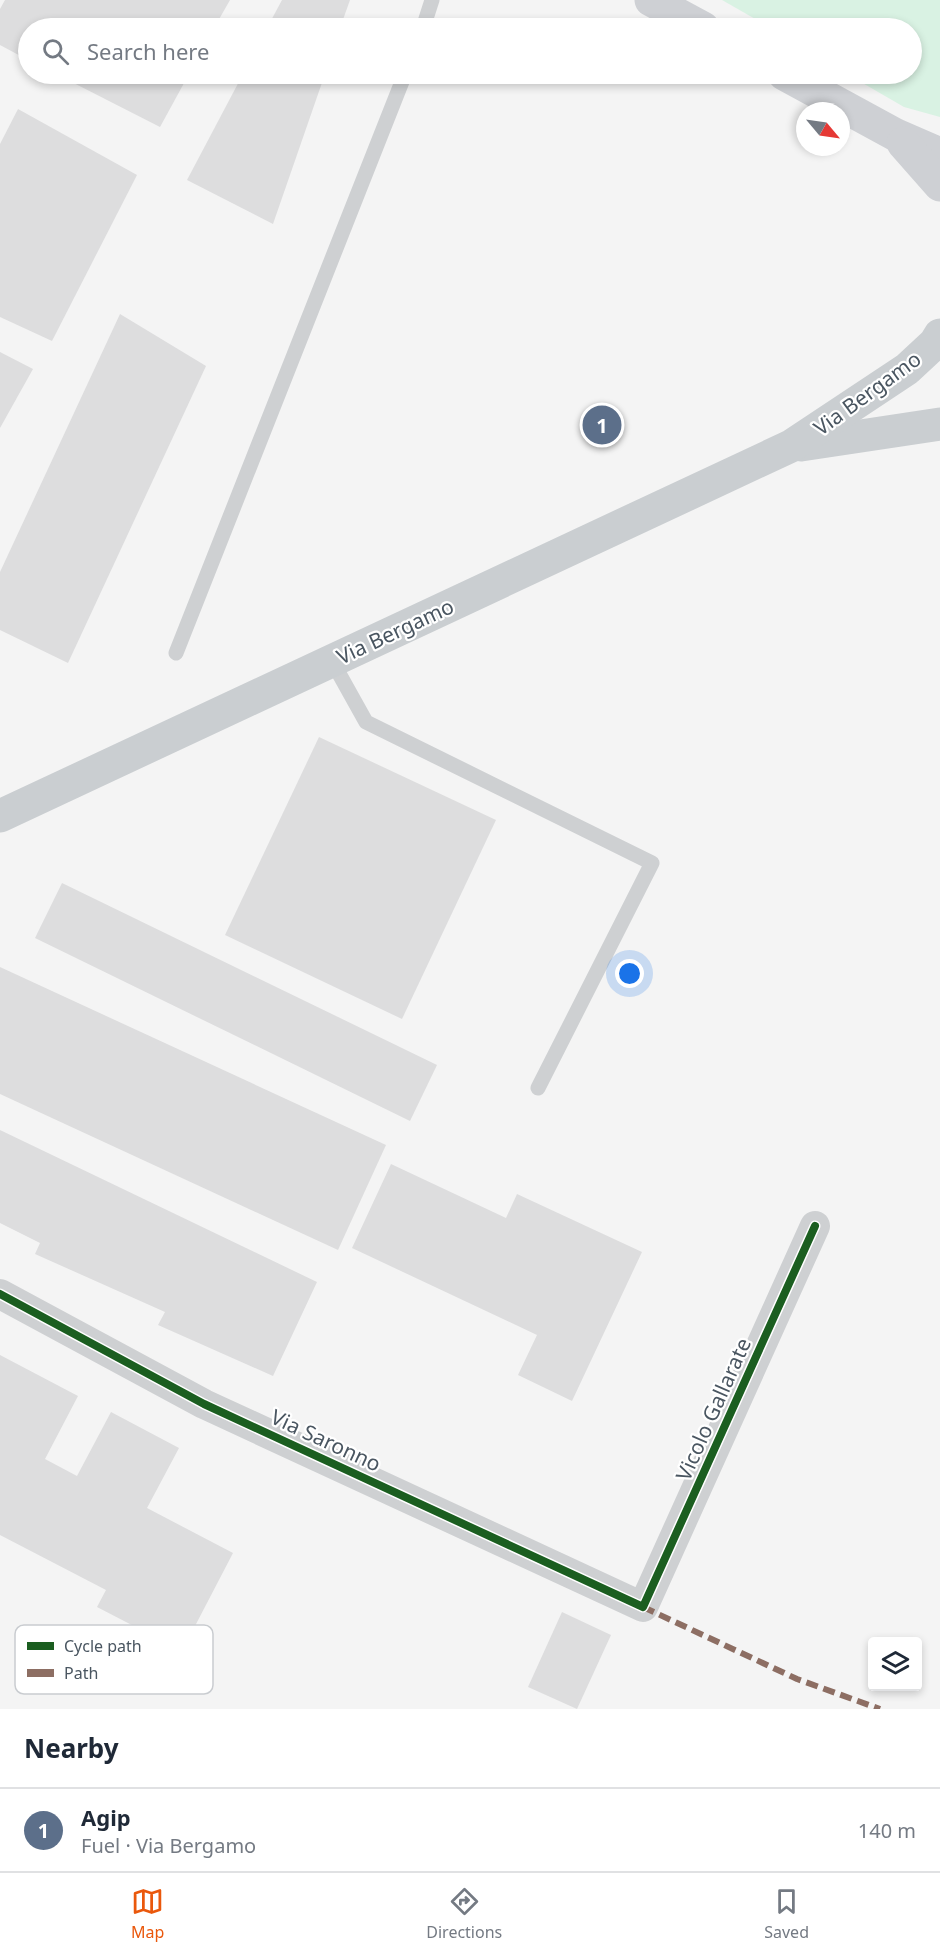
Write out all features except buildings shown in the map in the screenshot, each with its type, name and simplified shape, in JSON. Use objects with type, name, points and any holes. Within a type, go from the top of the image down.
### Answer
[{"type":"main road","points":[[657,2],[685,18]]},
{"type":"main road","points":[[802,84],[896,135],[940,154]]},
{"type":"main road","points":[[896,135],[940,185]]},
{"type":"main road","name":"Via Bergamo","points":[[0,816],[791,446],[907,369],[935,343],[940,335]]},
{"type":"main road","name":"Via Bergamo","points":[[791,446],[940,424]]},
{"type":"street","name":"Vicolo Gallarate","points":[[643,1607],[815,1226]]},
{"type":"street","name":"Via Saronno","points":[[0,1294],[204,1404],[643,1607]]},
{"type":"lane","points":[[427,18],[433,4]]},
{"type":"lane","points":[[176,653],[401,84]]},
{"type":"lane","points":[[332,661],[366,722],[652,862],[538,1088]]},
{"type":"green space","points":[[722,0],[940,0],[940,117],[904,107],[864,84],[922,84],[922,18],[754,18]]},
{"type":"marked path","points":[[643,1607],[797,1679],[880,1709]]},
{"type":"cycle path","points":[[0,1294],[204,1404],[643,1607],[815,1226]]},
{"type":"place","name":"Agip","points":[[602,425]]}]
